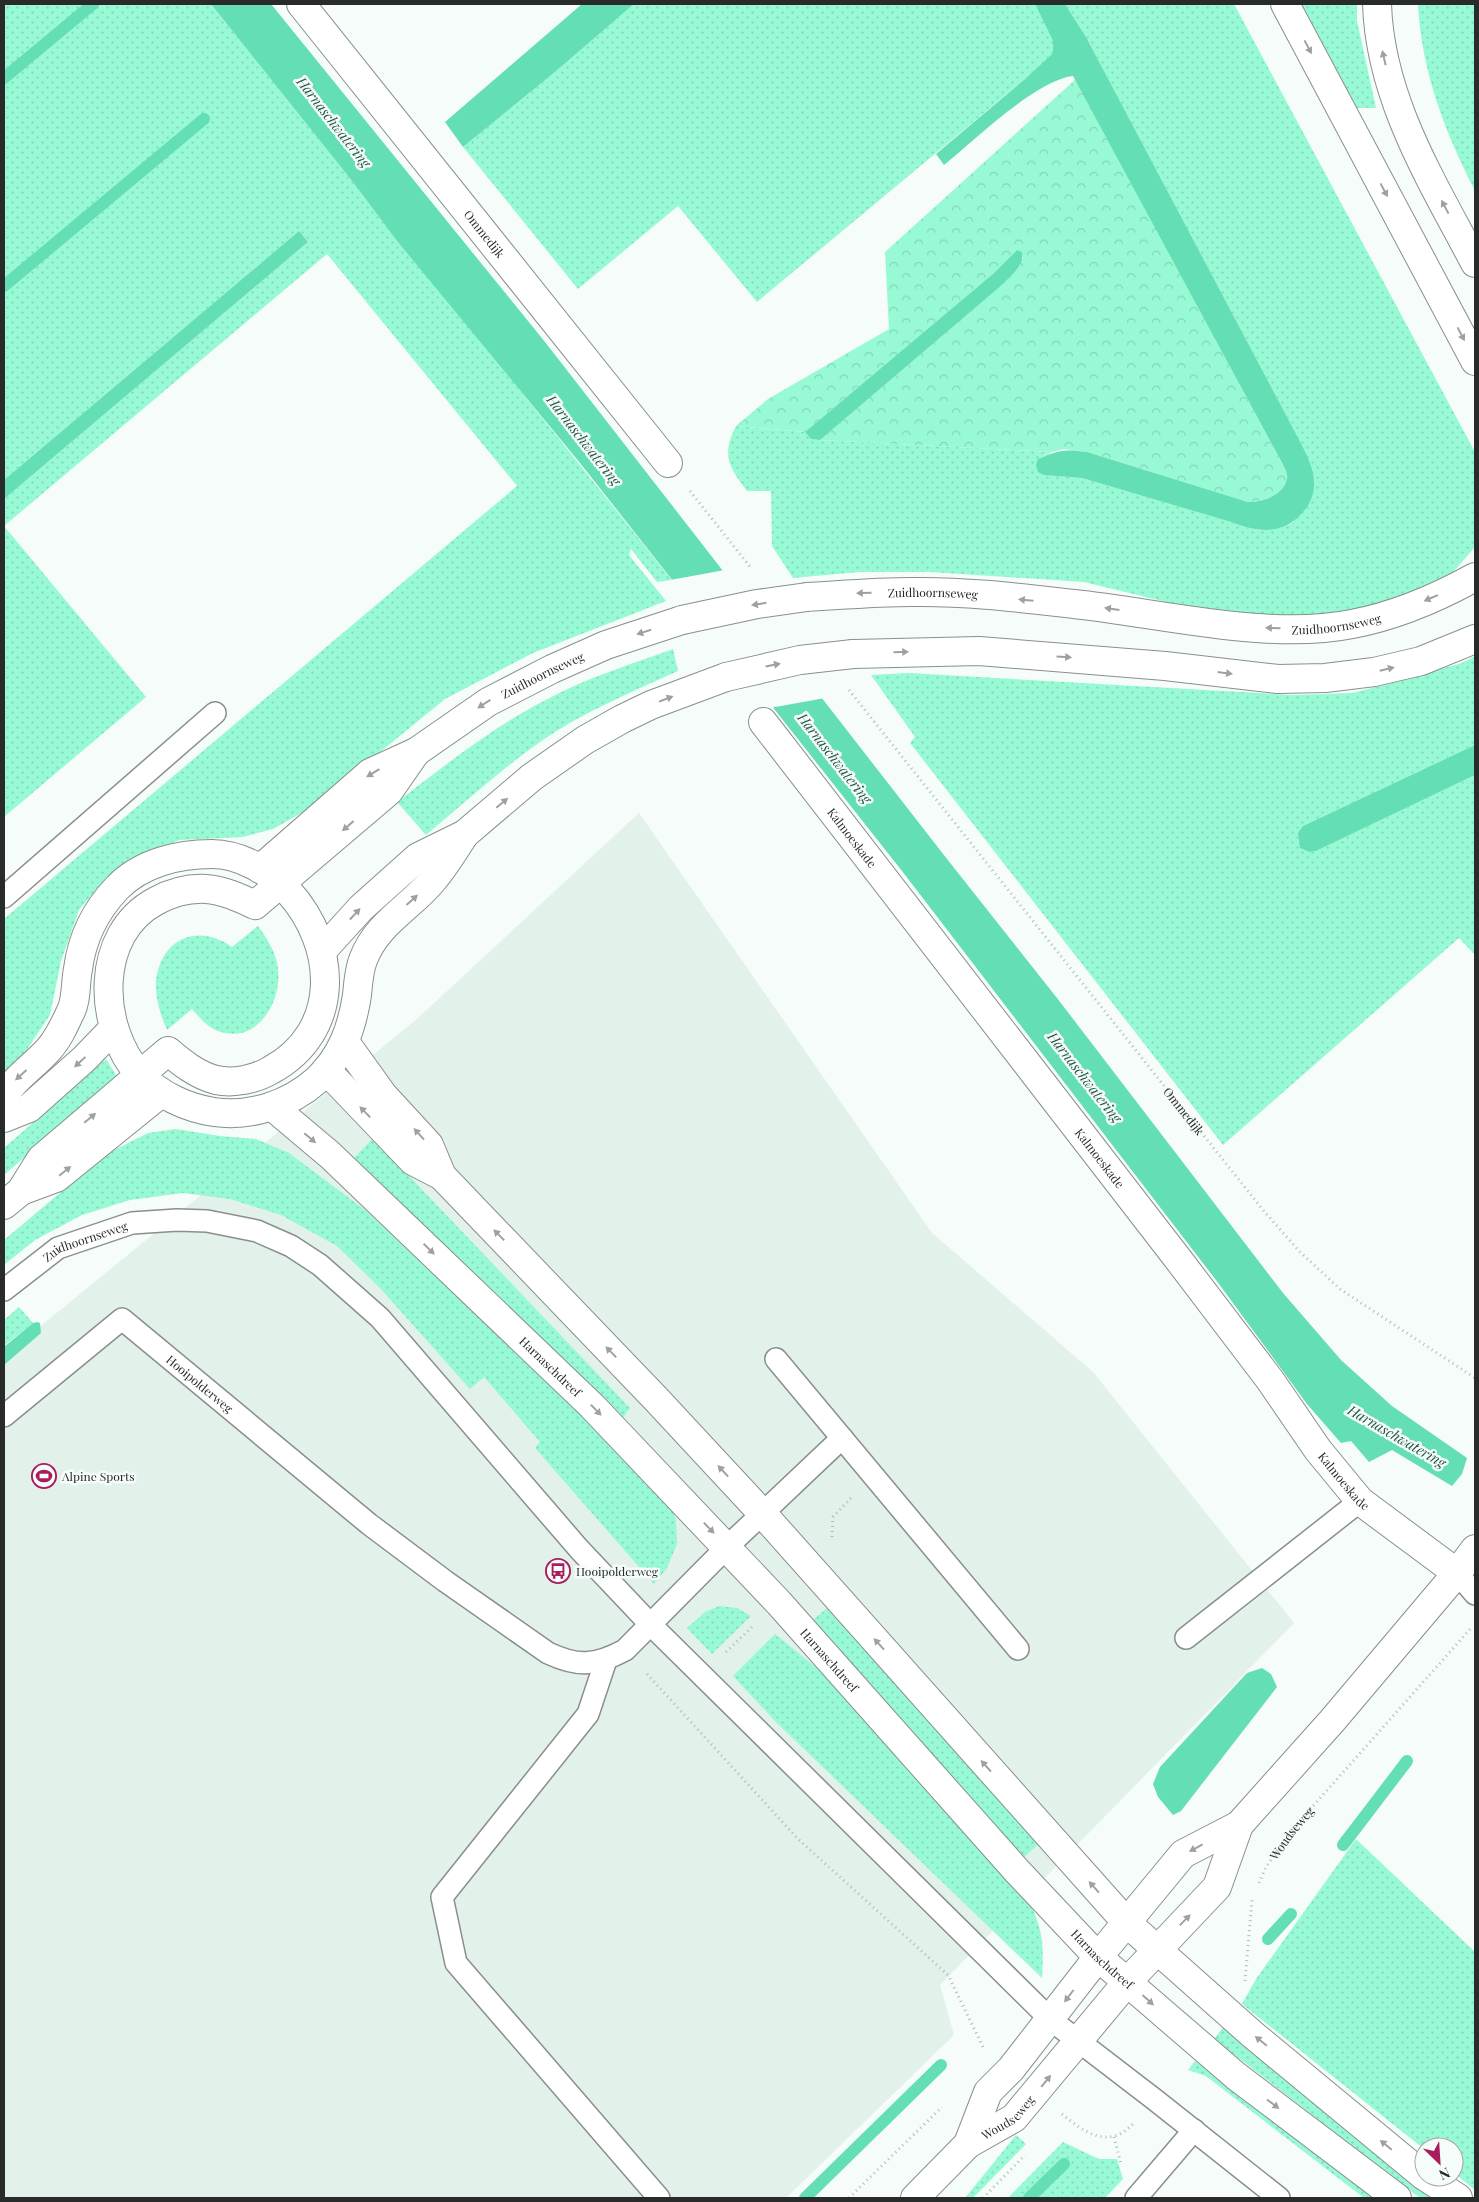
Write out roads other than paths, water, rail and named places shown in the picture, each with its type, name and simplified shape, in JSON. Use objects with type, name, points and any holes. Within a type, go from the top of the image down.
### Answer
[{"type":"main road","name":"Ommedijk","points":[[301,4],[668,463]]},
{"type":"main road","points":[[1285,4],[1475,361]]},
{"type":"main road","points":[[1377,4],[1378,30],[1385,65],[1400,112],[1420,160],[1475,264]]},
{"type":"main road","name":"Zuidhoornseweg","points":[[114,1028],[108,994],[110,971],[116,945],[126,926],[144,907],[167,895],[188,890],[206,889],[224,892],[255,905],[271,876],[370,773],[416,752],[488,702],[552,668],[606,645],[682,620],[757,604],[807,597],[914,592],[1075,604],[1228,624],[1305,628],[1350,625],[1379,618],[1457,587],[1475,577]]},
{"type":"main road","points":[[322,951],[361,908],[418,857],[465,834],[532,777],[586,740],[651,705],[726,676],[800,660],[852,654],[979,651],[1165,666],[1278,679],[1325,678],[1374,672],[1421,661],[1475,639]]},
{"type":"main road","name":"Kalmoeskade","points":[[763,722],[1178,1259],[1270,1380],[1318,1450],[1360,1501],[1457,1573]]},
{"type":"main road","points":[[4,1118],[29,1108],[84,1060],[114,1028],[126,1054],[140,1074],[162,1093],[191,1106],[228,1114],[273,1107],[298,1093],[316,1081],[345,1042],[355,1008],[362,961],[372,940],[387,922],[433,881],[465,834]]},
{"type":"main road","points":[[4,1095],[10,1084],[50,1049],[72,1010],[78,967],[89,928],[101,907],[118,887],[154,864],[174,858],[200,854],[224,854],[271,876],[310,919],[322,951],[326,974],[324,994],[317,1021],[305,1042],[294,1055],[262,1075],[239,1081],[217,1080],[200,1074],[184,1065],[168,1051],[42,1159],[12,1198]]},
{"type":"main road","points":[[305,1042],[326,1070],[413,1162],[442,1176],[657,1400],[762,1513],[1127,1923],[1224,2010],[1414,2167]]},
{"type":"main road","points":[[345,1042],[383,1095],[429,1145],[442,1176]]},
{"type":"main road","points":[[12,1198],[56,1178],[162,1093]]},
{"type":"main road","name":"Harnaschdreef","points":[[273,1107],[336,1161],[585,1399],[727,1547],[853,1684],[1018,1871],[1098,1957],[1236,2076],[1396,2198]]},
{"type":"main road","name":"Woudseweg","points":[[968,2144],[988,2092],[1011,2069],[1051,2020],[1098,1957],[1183,1854],[1239,1825],[1332,1721],[1457,1573],[1475,1549]]},
{"type":"main road","name":"Woudseweg","points":[[915,2198],[968,2144],[1014,2118],[1128,1981],[1217,1887],[1239,1825]]},
{"type":"main road","points":[[1442,2187],[1458,2198]]},
{"type":"lane","points":[[4,897],[215,713]]},
{"type":"lane","name":"Zuidhoornseweg","points":[[4,1290],[58,1248],[132,1223],[177,1220],[207,1221],[257,1231],[291,1246],[320,1265],[380,1318],[579,1549],[651,1625]]},
{"type":"lane","name":"Hooipolderweg","points":[[4,1416],[122,1319],[369,1524],[445,1581],[548,1653],[566,1661],[586,1664],[606,1660],[625,1650],[727,1547],[842,1438]]},
{"type":"lane","points":[[776,1359],[1018,1649]]},
{"type":"lane","points":[[1186,1638],[1360,1501]]},
{"type":"lane","points":[[1457,1573],[1475,1594]]},
{"type":"lane","points":[[651,1625],[1051,2020],[1279,2198]]},
{"type":"lane","points":[[606,1660],[588,1714],[442,1897],[456,1963],[659,2198]]},
{"type":"lane","points":[[1136,2198],[1194,2130]]},
{"type":"water","name":"Harnaschwatering","points":[[211,4],[271,4],[545,342],[1057,998],[1283,1293],[1341,1360],[1392,1406],[1467,1458],[1462,1474],[1452,1486],[1392,1450],[1369,1462],[1351,1441],[1341,1443],[1307,1404],[1219,1284],[902,871],[580,463],[398,242],[353,182]]},
{"type":"water","points":[[582,4],[634,4],[463,147],[445,122]]},
{"type":"water","points":[[1035,4],[1065,4],[1086,37],[1304,450],[1314,478],[1313,493],[1305,510],[1286,526],[1269,530],[1250,528],[1082,478],[1044,475],[1038,472],[1036,465],[1038,459],[1045,456],[1062,451],[1087,452],[1248,502],[1260,501],[1277,493],[1285,484],[1287,476],[1286,470],[1073,76],[1058,80],[1024,99],[944,165],[936,154],[1053,53],[1053,41]]},
{"type":"water","points":[[299,231],[308,242],[4,499],[4,480]]},
{"type":"water","points":[[1017,250],[1022,252],[1019,266],[1002,285],[820,440],[811,439],[805,432],[994,273]]},
{"type":"water","points":[[1475,745],[1475,775],[1316,851],[1309,852],[1300,848],[1298,833],[1303,826]]},
{"type":"water","points":[[33,1323],[40,1323],[41,1333],[4,1365],[4,1347]]},
{"type":"water","points":[[1262,1668],[1271,1674],[1277,1687],[1181,1811],[1173,1815],[1158,1797],[1153,1784],[1160,1767],[1247,1673]]},
{"type":"waterway","points":[[4,78],[93,4]]},
{"type":"waterway","points":[[4,286],[204,119]]},
{"type":"waterway","points":[[1343,1845],[1407,1761]]},
{"type":"waterway","points":[[1268,1939],[1291,1914]]},
{"type":"waterway","points":[[805,2198],[941,2065]]},
{"type":"waterway","points":[[1029,2198],[1064,2164]]},
{"type":"place","name":"Alpine Sports","points":[[44,1476]]},
{"type":"place","name":"Hooipolderweg","points":[[558,1571]]}]
